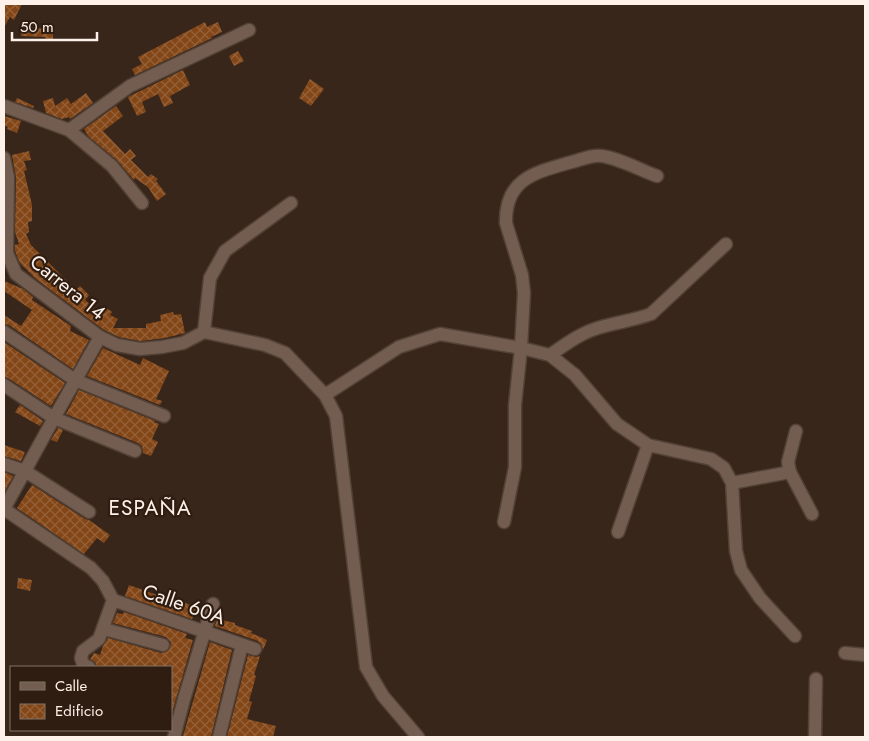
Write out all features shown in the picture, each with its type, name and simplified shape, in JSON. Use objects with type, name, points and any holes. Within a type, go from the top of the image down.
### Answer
[{"type":"street","points":[[68,130],[130,86],[249,30]]},
{"type":"street","points":[[4,106],[68,130],[112,166],[142,203]]},
{"type":"street","points":[[504,522],[515,467],[515,405],[524,293],[522,275],[506,223],[510,194],[525,178],[537,172],[597,156],[610,158],[657,176]]},
{"type":"street","name":"Carrera 14","points":[[4,158],[8,177],[7,253],[16,274],[100,337],[117,345],[140,349],[162,347],[183,342],[204,332]]},
{"type":"street","points":[[291,203],[225,252],[210,278],[204,332],[265,344],[285,353],[325,395],[336,416],[366,667],[383,696],[418,737]]},
{"type":"street","points":[[550,355],[586,332],[601,326],[639,319],[651,314],[726,244]]},
{"type":"street","points":[[4,332],[76,380],[164,416]]},
{"type":"street","points":[[325,395],[399,347],[440,334],[550,355],[575,374],[618,424],[648,445],[711,459],[724,468],[732,482],[736,551],[741,570],[760,598],[795,636]]},
{"type":"street","points":[[87,666],[83,664],[81,658],[83,651],[99,639],[113,600],[103,581],[90,568],[4,509],[100,337]]},
{"type":"street","points":[[4,385],[54,418],[136,451]]},
{"type":"street","points":[[796,430],[788,462],[790,472],[812,514]]},
{"type":"street","points":[[618,532],[648,445]]},
{"type":"street","points":[[4,464],[25,471],[89,512]]},
{"type":"street","points":[[732,482],[790,472]]},
{"type":"street","name":"Calle 60A","points":[[113,600],[255,649]]},
{"type":"street","points":[[174,737],[178,697],[213,604]]},
{"type":"street","points":[[104,629],[163,645]]},
{"type":"street","points":[[219,737],[242,645]]},
{"type":"street","points":[[845,653],[865,655]]},
{"type":"street","points":[[815,737],[816,679]]},
{"type":"building","points":[[4,4],[22,4],[14,20],[10,17],[4,27]]},
{"type":"building","points":[[205,22],[207,27],[218,22],[222,32],[135,75],[132,69],[142,64],[138,57]]},
{"type":"building","points":[[53,28],[53,41],[45,41],[45,37],[21,36],[21,29]]},
{"type":"building","points":[[238,51],[244,61],[234,66],[229,56]]},
{"type":"building","points":[[183,70],[190,85],[170,96],[173,103],[164,107],[158,94],[142,102],[146,112],[137,116],[128,97]]},
{"type":"building","points":[[310,79],[324,89],[311,106],[299,98]]},
{"type":"building","points":[[86,93],[93,103],[70,119],[69,117],[62,119],[46,113],[43,101],[53,98],[55,106],[67,98],[71,104]]},
{"type":"building","points":[[17,98],[34,106],[33,108],[15,102]]},
{"type":"building","points":[[116,106],[123,116],[103,131],[125,154],[130,149],[136,156],[131,160],[148,177],[151,174],[158,179],[156,181],[166,194],[157,201],[148,187],[135,178],[134,180],[117,160],[88,136],[84,129]]},
{"type":"building","points":[[4,116],[21,121],[17,133],[7,129],[8,127],[4,125]]},
{"type":"building","points":[[29,151],[31,160],[24,161],[27,170],[24,171],[32,205],[32,221],[28,222],[29,232],[26,234],[31,245],[76,290],[80,286],[89,295],[85,300],[100,314],[105,307],[112,312],[110,315],[118,319],[113,328],[146,328],[146,324],[161,321],[160,315],[173,312],[174,315],[181,314],[185,333],[140,341],[119,337],[104,330],[35,278],[20,263],[15,251],[15,245],[19,244],[15,232],[16,177],[12,155]]},
{"type":"building","points":[[4,281],[23,289],[33,297],[32,300],[71,326],[70,331],[89,340],[73,369],[9,325],[4,324],[4,315],[21,326],[32,310],[4,291]]},
{"type":"building","points":[[4,342],[65,383],[51,406],[4,377]]},
{"type":"building","points":[[103,348],[140,365],[143,358],[169,371],[156,399],[162,401],[160,405],[87,376]]},
{"type":"building","points":[[79,390],[159,424],[152,439],[158,442],[151,456],[143,453],[142,446],[138,443],[66,414]]},
{"type":"building","points":[[20,405],[43,421],[40,426],[15,412]]},
{"type":"building","points":[[58,428],[63,430],[57,442],[51,440]]},
{"type":"building","points":[[4,445],[25,452],[21,461],[4,456]]},
{"type":"building","points":[[4,472],[13,476],[4,493]]},
{"type":"building","points":[[32,485],[110,535],[104,543],[97,538],[84,554],[17,508]]},
{"type":"building","points":[[18,578],[32,580],[30,591],[17,588]]},
{"type":"building","points":[[129,585],[171,600],[172,597],[197,608],[192,619],[125,596]]},
{"type":"building","points":[[124,612],[187,634],[185,638],[193,640],[172,713],[172,666],[97,666],[95,662],[90,659],[94,653],[100,655],[108,638],[161,653],[169,650],[171,642],[166,637],[113,623],[117,613],[123,614]]},
{"type":"building","points":[[217,619],[235,623],[235,625],[252,631],[251,633],[267,640],[263,650],[258,641],[215,626]]},
{"type":"building","points":[[210,642],[232,650],[211,737],[186,737],[183,736]]},
{"type":"building","points":[[248,655],[260,656],[254,675],[256,676],[249,701],[252,702],[247,719],[276,726],[273,737],[227,737]]},
{"type":"district","name":"ESPAÑA","points":[[150,508]]}]
